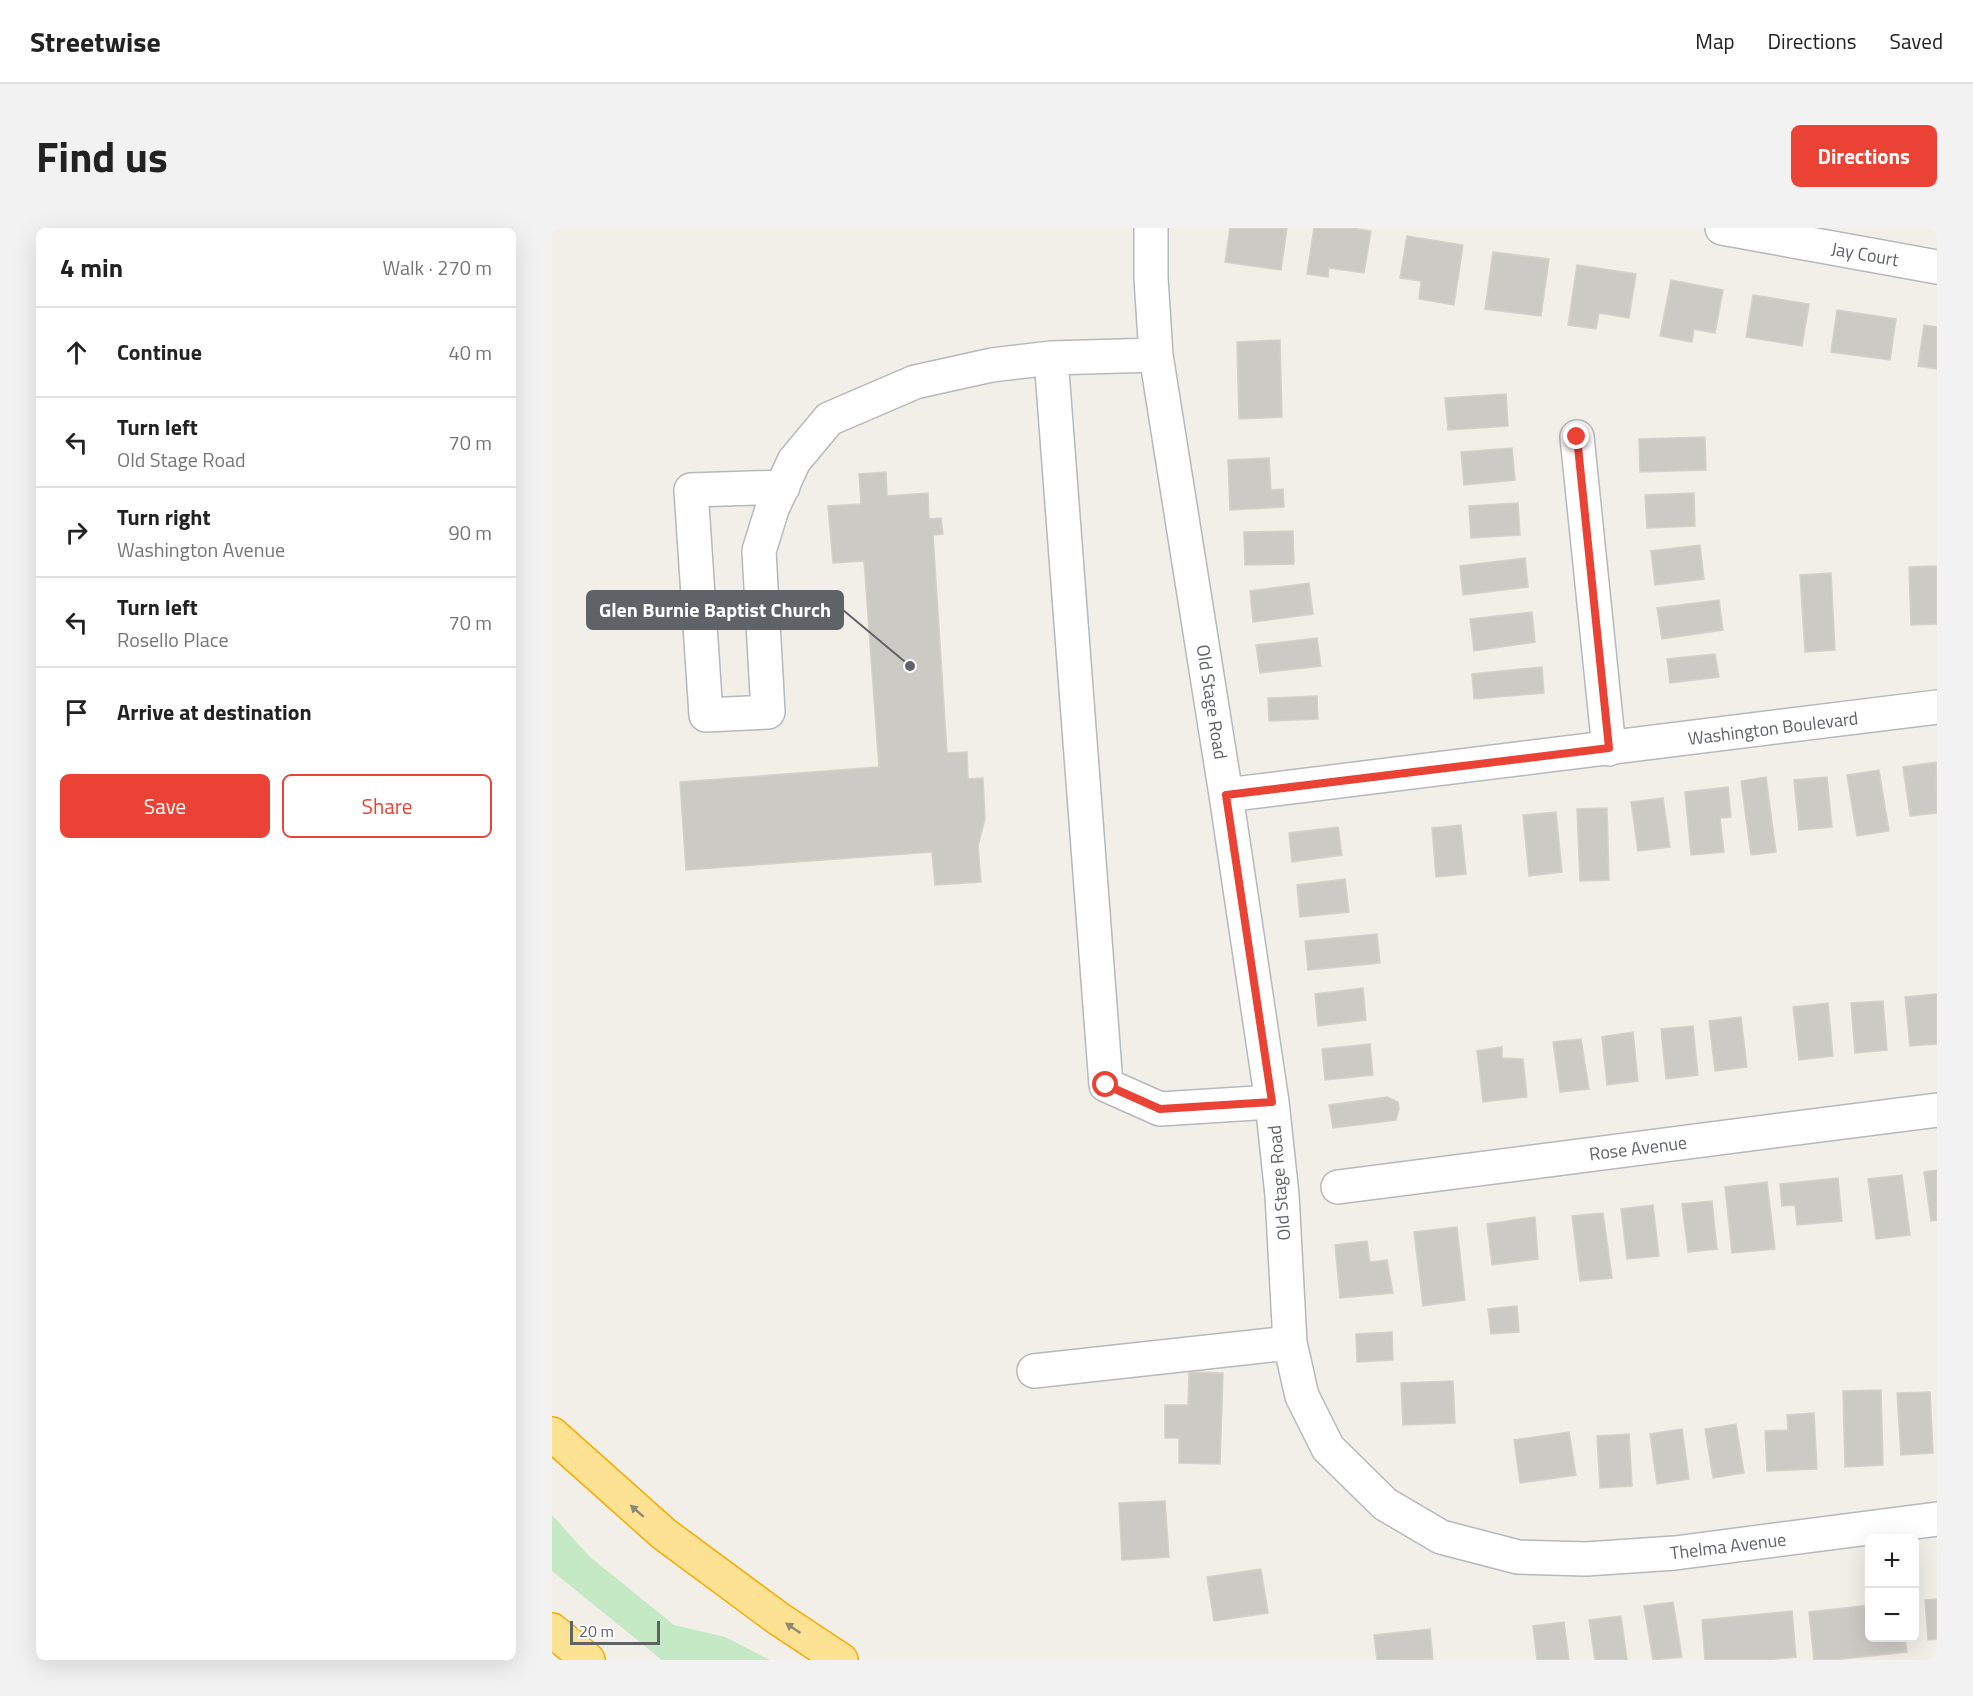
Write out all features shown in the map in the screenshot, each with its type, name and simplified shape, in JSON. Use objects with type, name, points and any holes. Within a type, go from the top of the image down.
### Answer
[{"type":"highway","points":[[552,1434],[664,1534],[779,1619],[842,1660]]},
{"type":"highway","points":[[552,1630],[588,1660]]},
{"type":"street","name":"Old Stage Road","points":[[1151,228],[1150,278],[1156,355],[1272,1102],[1282,1195],[1290,1343],[1302,1396],[1328,1448],[1385,1504],[1441,1538],[1518,1557]]},
{"type":"street","name":"Jay Court","points":[[1722,228],[1937,267]]},
{"type":"street","points":[[783,487],[691,490],[706,715],[768,712],[759,551],[772,509],[783,487],[794,461],[829,419],[915,382],[992,365],[1051,358],[1156,355]]},
{"type":"street","points":[[1051,358],[1106,1085],[1160,1109],[1272,1102]]},
{"type":"street","points":[[1577,437],[1609,748]]},
{"type":"street","name":"Washington Boulevard","points":[[1226,795],[1937,707]]},
{"type":"street","name":"Rose Avenue","points":[[1338,1187],[1937,1110]]},
{"type":"street","points":[[1034,1371],[1290,1343]]},
{"type":"street","name":"Thelma Avenue","points":[[1518,1557],[1586,1559],[1653,1555],[1937,1519]]},
{"type":"green space","points":[[552,1515],[590,1557],[674,1625],[725,1637],[770,1660],[662,1660],[552,1571]]},
{"type":"building","points":[[1230,228],[1287,228],[1281,270],[1225,262]]},
{"type":"building","points":[[1314,228],[1352,228],[1371,231],[1364,273],[1329,268],[1328,277],[1307,274]]},
{"type":"building","points":[[1407,236],[1463,245],[1454,305],[1419,299],[1421,281],[1400,278]]},
{"type":"building","points":[[1493,252],[1549,259],[1541,316],[1485,309]]},
{"type":"building","points":[[1577,265],[1636,274],[1629,318],[1599,313],[1596,329],[1568,325]]},
{"type":"building","points":[[1671,280],[1723,290],[1715,333],[1694,329],[1692,342],[1660,336]]},
{"type":"building","points":[[1753,295],[1809,304],[1802,346],[1746,337]]},
{"type":"building","points":[[1837,310],[1896,319],[1890,360],[1831,352]]},
{"type":"building","points":[[1924,325],[1937,327],[1937,369],[1918,366]]},
{"type":"building","points":[[1280,340],[1282,417],[1239,419],[1237,342]]},
{"type":"building","points":[[1506,394],[1508,426],[1448,430],[1445,398]]},
{"type":"building","points":[[1705,437],[1706,470],[1640,472],[1639,439]]},
{"type":"building","points":[[1512,448],[1515,480],[1464,485],[1461,452]]},
{"type":"building","points":[[1269,458],[1271,490],[1283,489],[1284,507],[1230,510],[1228,460]]},
{"type":"building","points":[[886,472],[887,496],[928,493],[929,519],[941,518],[943,534],[933,535],[947,753],[967,752],[968,779],[983,778],[985,819],[978,846],[981,882],[935,885],[932,852],[686,870],[680,782],[879,767],[864,561],[833,563],[828,506],[861,504],[859,474]]},
{"type":"building","points":[[1694,493],[1695,526],[1647,528],[1645,495]]},
{"type":"building","points":[[1518,503],[1520,535],[1471,538],[1469,506]]},
{"type":"building","points":[[1293,531],[1294,564],[1245,565],[1244,532]]},
{"type":"building","points":[[1700,545],[1704,579],[1655,585],[1651,551]]},
{"type":"building","points":[[1525,558],[1528,587],[1463,595],[1460,566]]},
{"type":"building","points":[[1937,566],[1937,624],[1911,625],[1909,567]]},
{"type":"building","points":[[1831,573],[1835,650],[1805,652],[1800,575]]},
{"type":"building","points":[[1309,583],[1313,614],[1253,622],[1250,591]]},
{"type":"building","points":[[1719,600],[1723,630],[1662,639],[1657,608]]},
{"type":"building","points":[[1532,612],[1535,642],[1474,651],[1470,619]]},
{"type":"building","points":[[1317,638],[1321,666],[1260,673],[1256,645]]},
{"type":"building","points":[[1715,654],[1719,677],[1670,683],[1667,659]]},
{"type":"building","points":[[1542,667],[1544,693],[1474,699],[1472,674]]},
{"type":"building","points":[[1317,696],[1318,719],[1269,721],[1268,698]]},
{"type":"building","points":[[1936,762],[1937,813],[1910,816],[1903,767]]},
{"type":"building","points":[[1879,770],[1889,831],[1857,836],[1847,775]]},
{"type":"building","points":[[1766,777],[1776,852],[1751,855],[1741,781]]},
{"type":"building","points":[[1827,777],[1832,827],[1799,830],[1794,780]]},
{"type":"building","points":[[1728,787],[1731,817],[1720,818],[1724,852],[1691,855],[1685,792]]},
{"type":"building","points":[[1663,798],[1670,847],[1638,851],[1631,802]]},
{"type":"building","points":[[1607,808],[1609,880],[1580,881],[1577,809]]},
{"type":"building","points":[[1556,812],[1562,872],[1529,876],[1523,815]]},
{"type":"building","points":[[1461,825],[1466,874],[1436,877],[1432,828]]},
{"type":"building","points":[[1338,827],[1342,855],[1292,862],[1289,833]]},
{"type":"building","points":[[1345,879],[1349,912],[1300,917],[1297,885]]},
{"type":"building","points":[[1377,934],[1380,963],[1308,970],[1305,941]]},
{"type":"building","points":[[1363,988],[1366,1020],[1318,1026],[1315,994]]},
{"type":"building","points":[[1937,994],[1937,1044],[1910,1046],[1905,997]]},
{"type":"building","points":[[1883,1001],[1887,1050],[1855,1053],[1851,1003]]},
{"type":"building","points":[[1828,1003],[1833,1056],[1799,1060],[1793,1007]]},
{"type":"building","points":[[1741,1017],[1747,1067],[1715,1071],[1709,1021]]},
{"type":"building","points":[[1693,1026],[1698,1075],[1666,1079],[1661,1029]]},
{"type":"building","points":[[1633,1032],[1638,1081],[1607,1085],[1602,1037]]},
{"type":"building","points":[[1581,1039],[1589,1089],[1560,1092],[1553,1042]]},
{"type":"building","points":[[1370,1044],[1373,1075],[1325,1080],[1322,1049]]},
{"type":"building","points":[[1502,1047],[1502,1058],[1523,1059],[1527,1097],[1483,1102],[1477,1051]]},
{"type":"building","points":[[1387,1097],[1398,1102],[1396,1120],[1333,1128],[1329,1105]]},
{"type":"building","points":[[1937,1170],[1937,1220],[1931,1221],[1924,1172]]},
{"type":"building","points":[[1902,1175],[1910,1235],[1876,1239],[1868,1179]]},
{"type":"building","points":[[1838,1178],[1842,1221],[1797,1225],[1795,1205],[1782,1206],[1780,1184]]},
{"type":"building","points":[[1767,1182],[1775,1249],[1732,1253],[1725,1187]]},
{"type":"building","points":[[1712,1201],[1717,1249],[1688,1252],[1682,1204]]},
{"type":"building","points":[[1653,1205],[1659,1256],[1627,1259],[1621,1209]]},
{"type":"building","points":[[1603,1213],[1612,1278],[1580,1281],[1572,1216]]},
{"type":"building","points":[[1535,1217],[1538,1259],[1492,1265],[1487,1224]]},
{"type":"building","points":[[1457,1227],[1465,1300],[1423,1306],[1414,1232]]},
{"type":"building","points":[[1367,1241],[1370,1262],[1387,1260],[1393,1293],[1340,1298],[1335,1245]]},
{"type":"building","points":[[1517,1306],[1519,1332],[1491,1334],[1488,1309]]},
{"type":"building","points":[[1392,1332],[1393,1360],[1357,1362],[1356,1334]]},
{"type":"building","points":[[1189,1372],[1223,1373],[1220,1464],[1179,1463],[1179,1438],[1165,1438],[1165,1405],[1188,1405]]},
{"type":"building","points":[[1453,1381],[1455,1423],[1403,1425],[1401,1383]]},
{"type":"building","points":[[1881,1390],[1883,1465],[1845,1467],[1843,1391]]},
{"type":"building","points":[[1930,1392],[1933,1453],[1901,1455],[1897,1393]]},
{"type":"building","points":[[1814,1413],[1817,1469],[1767,1471],[1765,1431],[1788,1430],[1787,1415]]},
{"type":"building","points":[[1736,1424],[1744,1473],[1713,1478],[1705,1429]]},
{"type":"building","points":[[1682,1429],[1689,1479],[1657,1484],[1650,1434]]},
{"type":"building","points":[[1569,1432],[1576,1475],[1520,1483],[1514,1440]]},
{"type":"building","points":[[1629,1434],[1632,1486],[1600,1488],[1597,1436]]},
{"type":"building","points":[[1165,1501],[1169,1557],[1122,1560],[1119,1503]]},
{"type":"building","points":[[1261,1569],[1268,1613],[1214,1621],[1207,1577]]},
{"type":"building","points":[[1937,1599],[1937,1639],[1928,1640],[1925,1600]]},
{"type":"building","points":[[1673,1602],[1682,1657],[1653,1660],[1644,1606]]},
{"type":"building","points":[[1865,1606],[1865,1642],[1906,1642],[1907,1652],[1814,1660],[1809,1612]]},
{"type":"building","points":[[1792,1611],[1796,1657],[1766,1660],[1705,1660],[1702,1620]]},
{"type":"building","points":[[1621,1616],[1627,1660],[1595,1660],[1589,1620]]},
{"type":"building","points":[[1564,1622],[1569,1660],[1537,1660],[1533,1626]]},
{"type":"building","points":[[1430,1629],[1433,1659],[1377,1660],[1374,1635]]},
{"type":"place","name":"Glen Burnie Baptist Church","points":[[910,666]]},
{"type":"route","points":[[1106,1085],[1160,1109],[1272,1102],[1226,795],[1609,748],[1577,437]]}]
